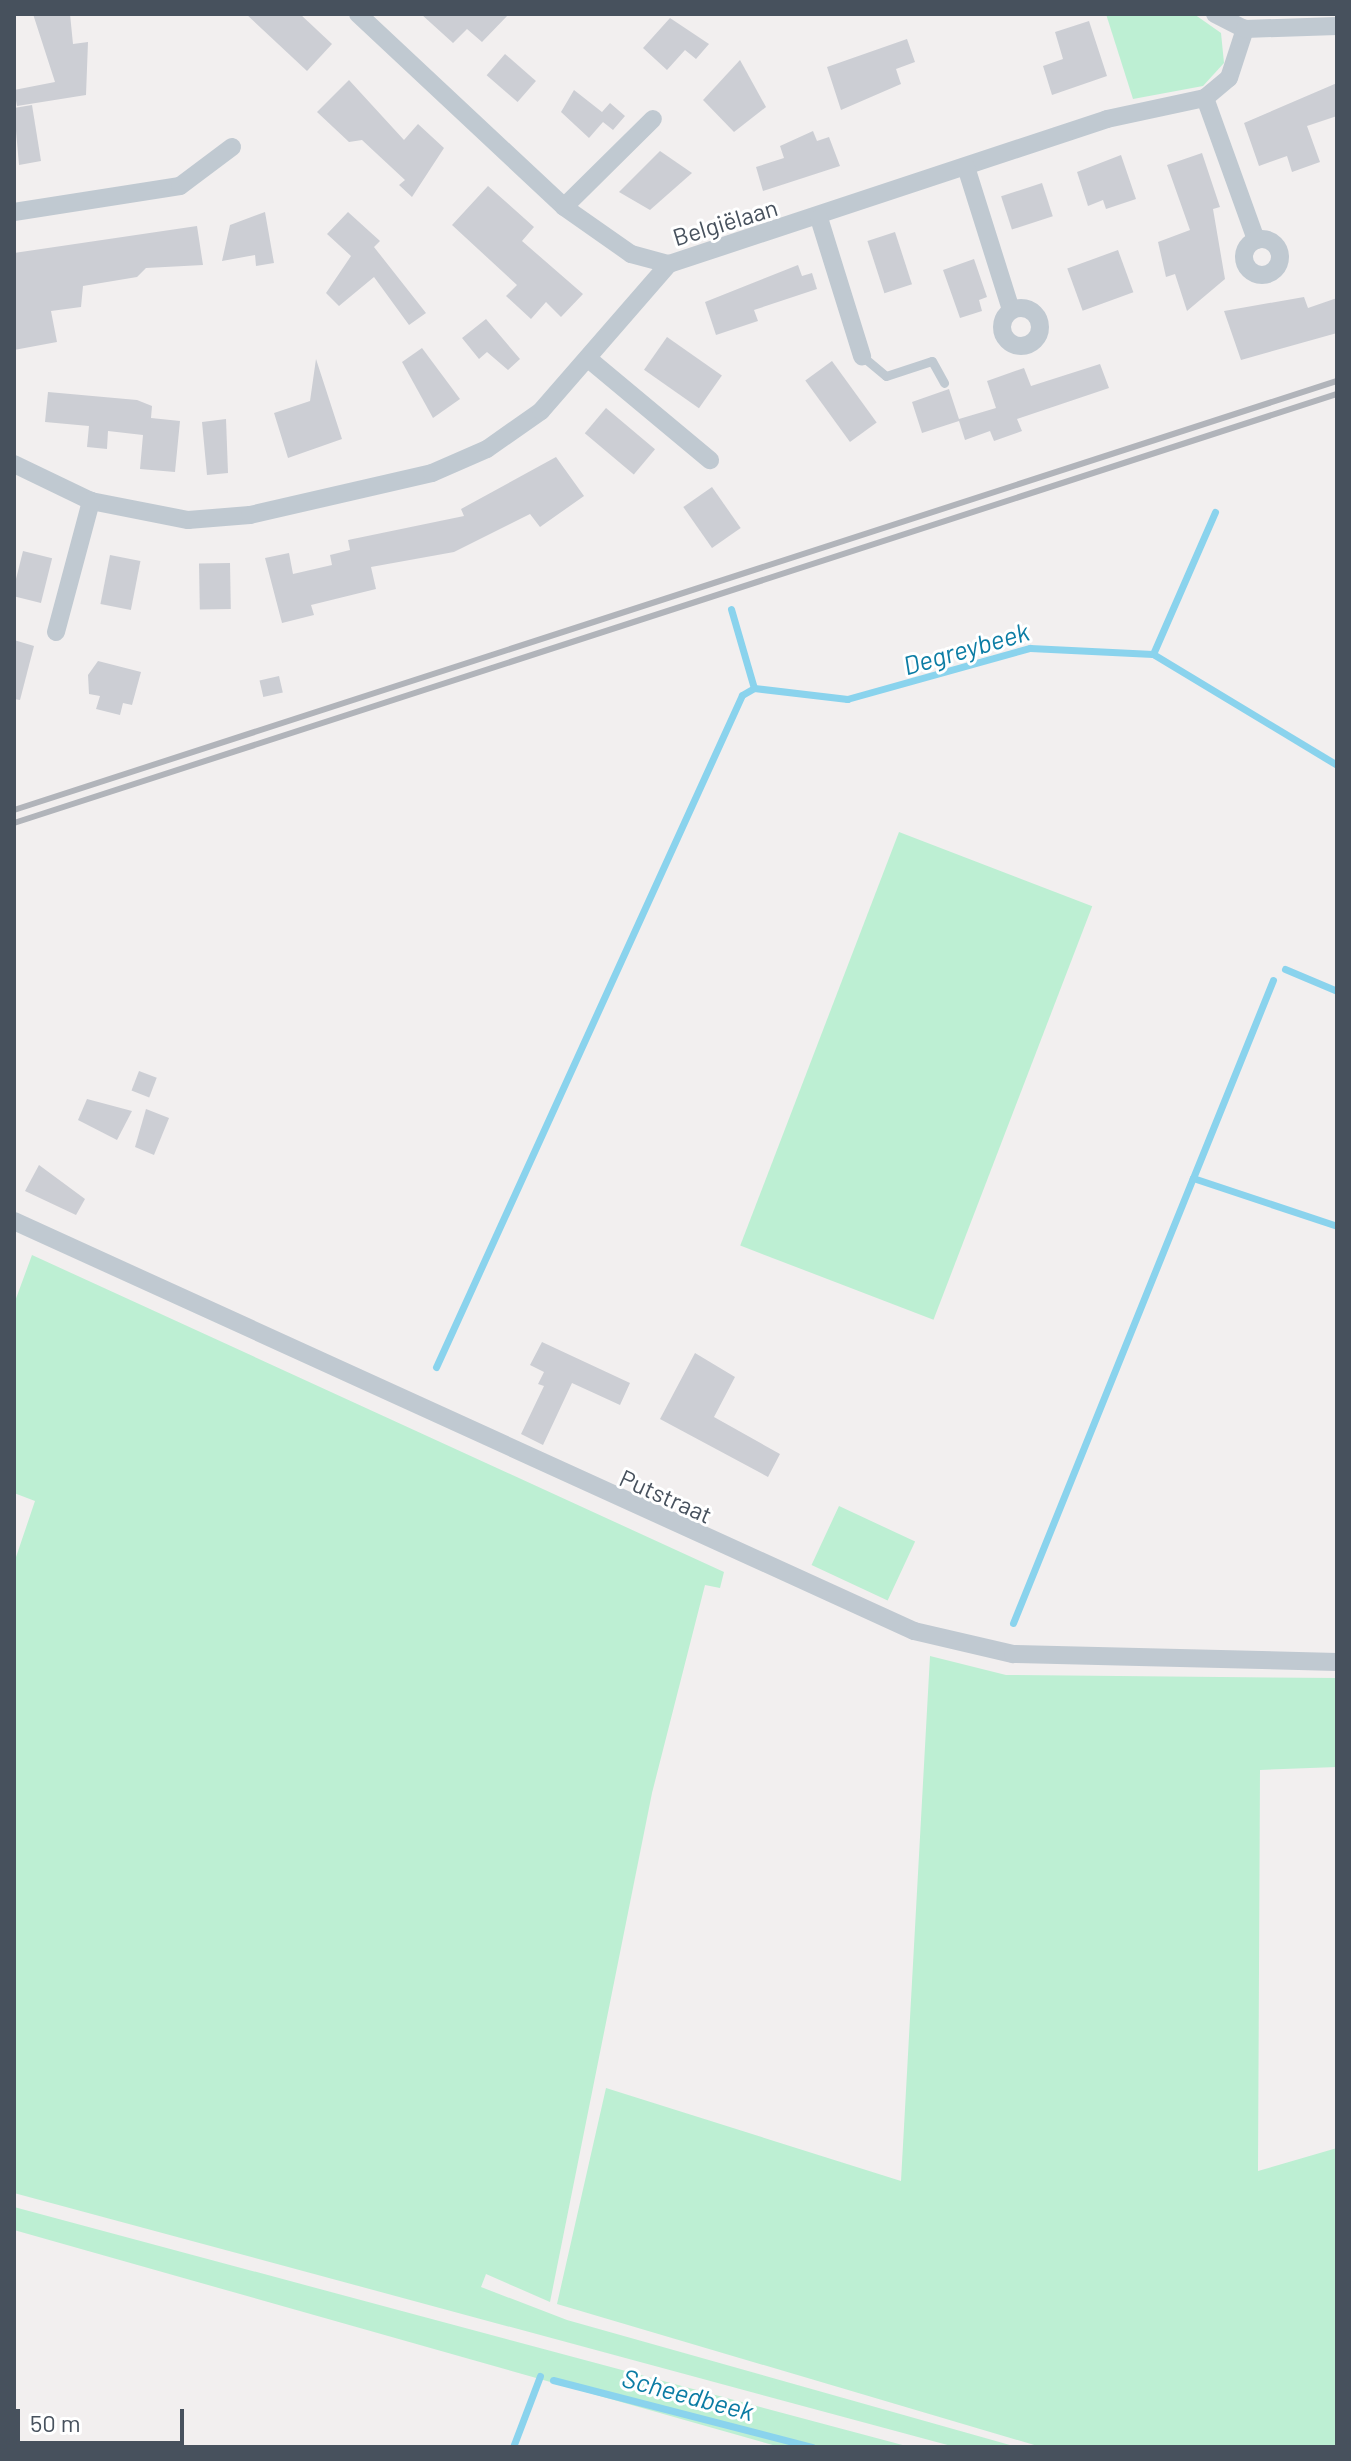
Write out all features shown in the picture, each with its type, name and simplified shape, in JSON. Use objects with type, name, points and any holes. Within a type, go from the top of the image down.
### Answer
[{"type":"street","name":"Belgiëlaan","points":[[364,16],[564,207],[626,251],[669,264],[819,218],[1107,119],[1205,98]]},
{"type":"street","points":[[1221,17],[1245,29],[1337,26]]},
{"type":"street","points":[[1245,29],[1229,78],[1205,98],[1256,240]]},
{"type":"street","points":[[564,207],[653,119]]},
{"type":"street","points":[[14,212],[180,186],[232,147]]},
{"type":"street","points":[[966,167],[1011,310]]},
{"type":"street","points":[[819,218],[862,356]]},
{"type":"street","points":[[14,464],[91,501],[143,516],[250,515],[432,473],[487,449],[541,411],[591,361],[669,264]]},
{"type":"street","points":[[591,361],[710,460]]},
{"type":"street","points":[[56,632],[91,501]]},
{"type":"street","name":"Putstraat","points":[[14,1221],[688,1532],[951,1643],[1013,1654],[1337,1662]]},
{"type":"lane","points":[[862,356],[886,376],[932,361],[944,383]]},
{"type":"green space","points":[[1106,14],[1194,14],[1221,33],[1224,63],[1203,86],[1133,99]]},
{"type":"green space","points":[[899,832],[1092,906],[933,1320],[740,1246]]},
{"type":"green space","points":[[32,1255],[724,1572],[720,1588],[705,1585],[652,1793],[550,2302],[486,2274],[481,2287],[567,2320],[1017,2447],[955,2447],[14,2193],[14,1563],[35,1501],[14,1493],[14,1304]]},
{"type":"green space","points":[[839,1506],[915,1541],[888,1600],[812,1565]]},
{"type":"green space","points":[[930,1656],[1006,1675],[1337,1678],[1337,1767],[1260,1770],[1258,2171],[1337,2148],[1337,2447],[1041,2447],[557,2304],[606,2088],[901,2181]]},
{"type":"green space","points":[[14,2207],[910,2447],[780,2447],[14,2230]]},
{"type":"building","points":[[33,14],[70,14],[73,44],[88,42],[86,95],[17,106],[14,90],[55,82]]},
{"type":"building","points":[[246,14],[300,14],[332,44],[307,71]]},
{"type":"building","points":[[421,14],[509,14],[482,42],[467,29],[453,43]]},
{"type":"building","points":[[670,18],[709,44],[696,59],[685,50],[667,70],[643,48]]},
{"type":"building","points":[[1089,21],[1107,76],[1052,95],[1043,66],[1063,59],[1055,32]]},
{"type":"building","points":[[907,39],[915,62],[896,69],[901,84],[841,110],[827,67]]},
{"type":"building","points":[[505,54],[536,81],[518,102],[487,75]]},
{"type":"building","points":[[740,60],[766,107],[734,132],[703,100]]},
{"type":"building","points":[[349,80],[404,140],[418,124],[444,148],[412,197],[399,185],[405,180],[362,140],[349,142],[317,112]]},
{"type":"building","points":[[1337,83],[1337,116],[1307,126],[1320,162],[1292,172],[1287,156],[1259,166],[1244,123]]},
{"type":"building","points":[[574,90],[602,112],[610,103],[625,116],[613,130],[603,122],[589,138],[561,112]]},
{"type":"building","points":[[32,105],[41,161],[19,165],[14,108]]},
{"type":"building","points":[[813,131],[817,141],[829,137],[840,166],[763,191],[756,167],[784,158],[780,146]]},
{"type":"building","points":[[660,151],[692,173],[650,210],[619,192]]},
{"type":"building","points":[[1202,153],[1220,207],[1213,209],[1225,279],[1187,311],[1175,274],[1166,277],[1158,242],[1190,230],[1167,165]]},
{"type":"building","points":[[1121,155],[1136,199],[1106,209],[1103,200],[1088,206],[1077,172]]},
{"type":"building","points":[[1042,183],[1053,216],[1012,230],[1001,196]]},
{"type":"building","points":[[488,186],[534,227],[522,241],[583,294],[561,317],[546,302],[531,319],[506,296],[517,285],[452,225]]},
{"type":"building","points":[[265,212],[274,263],[256,266],[255,255],[222,261],[230,225]]},
{"type":"building","points":[[348,212],[380,241],[374,247],[426,313],[409,325],[374,277],[339,306],[326,293],[351,256],[327,234]]},
{"type":"building","points":[[197,226],[203,265],[146,268],[137,277],[83,286],[81,307],[51,311],[57,342],[14,350],[14,253]]},
{"type":"building","points":[[895,232],[912,284],[884,293],[867,241]]},
{"type":"building","points":[[1118,250],[1133,292],[1083,311],[1067,268]]},
{"type":"building","points":[[974,259],[987,297],[979,300],[982,311],[960,318],[943,270]]},
{"type":"building","points":[[798,265],[802,276],[812,273],[817,289],[754,310],[758,321],[716,335],[705,302]]},
{"type":"building","points":[[1304,297],[1308,308],[1337,298],[1337,333],[1241,360],[1224,311]]},
{"type":"building","points":[[486,319],[520,359],[508,370],[487,352],[479,359],[462,338]]},
{"type":"building","points":[[667,337],[722,375],[699,408],[644,370]]},
{"type":"building","points":[[422,348],[460,399],[433,418],[402,362]]},
{"type":"building","points":[[316,359],[342,439],[288,458],[274,413],[310,401]]},
{"type":"building","points":[[832,361],[877,422],[850,442],[805,380]]},
{"type":"building","points":[[1100,364],[1109,388],[1017,419],[1022,431],[994,441],[990,431],[965,440],[959,421],[922,433],[912,402],[949,389],[959,419],[996,408],[987,381],[1024,368],[1031,386]]},
{"type":"building","points":[[48,392],[137,400],[152,406],[151,418],[180,421],[175,472],[140,469],[143,435],[108,431],[107,449],[87,447],[89,426],[45,422]]},
{"type":"building","points":[[606,408],[655,449],[634,474],[585,433]]},
{"type":"building","points":[[226,419],[228,473],[207,475],[202,422]]},
{"type":"building","points":[[556,457],[584,496],[540,527],[530,514],[454,552],[371,567],[376,589],[311,605],[314,615],[282,623],[265,558],[289,553],[293,574],[332,565],[330,555],[350,550],[348,540],[464,516],[461,509]]},
{"type":"building","points":[[712,487],[741,528],[712,548],[683,507]]},
{"type":"building","points":[[23,551],[52,558],[41,603],[14,596]]},
{"type":"building","points":[[110,555],[140,561],[131,610],[100,604]]},
{"type":"building","points":[[230,563],[231,609],[200,610],[199,564]]},
{"type":"building","points":[[14,640],[34,646],[20,700],[14,699]]},
{"type":"building","points":[[98,661],[141,672],[132,705],[123,703],[120,715],[96,709],[100,696],[89,694],[88,675]]},
{"type":"building","points":[[279,676],[283,693],[263,697],[260,680]]},
{"type":"building","points":[[139,1071],[157,1078],[149,1097],[131,1091]]},
{"type":"building","points":[[87,1099],[132,1111],[117,1140],[78,1120]]},
{"type":"building","points":[[146,1109],[169,1118],[154,1155],[135,1147]]},
{"type":"building","points":[[39,1165],[85,1199],[76,1215],[25,1191]]},
{"type":"building","points":[[542,1342],[630,1383],[620,1405],[572,1383],[543,1445],[521,1434],[544,1386],[538,1384],[544,1372],[530,1365]]},
{"type":"building","points":[[695,1353],[735,1377],[714,1417],[780,1454],[768,1477],[660,1419]]},
{"type":"waterway","points":[[1153,654],[1215,512]]},
{"type":"waterway","name":"Degreybeek","points":[[731,609],[754,688],[847,699],[1030,648],[1153,654],[1337,765]]},
{"type":"waterway","points":[[436,1367],[742,695],[754,688]]},
{"type":"waterway","points":[[1285,969],[1337,991]]},
{"type":"waterway","points":[[1273,980],[1193,1178],[1337,1226]]},
{"type":"waterway","points":[[1013,1623],[1193,1178]]},
{"type":"waterway","name":"Scheedbeek","points":[[513,2447],[540,2376]]},
{"type":"waterway","name":"Scheedbeek","points":[[553,2380],[812,2447]]},
{"type":"railway","points":[[14,810],[1337,381]]},
{"type":"railway","points":[[14,823],[1337,394]]}]
